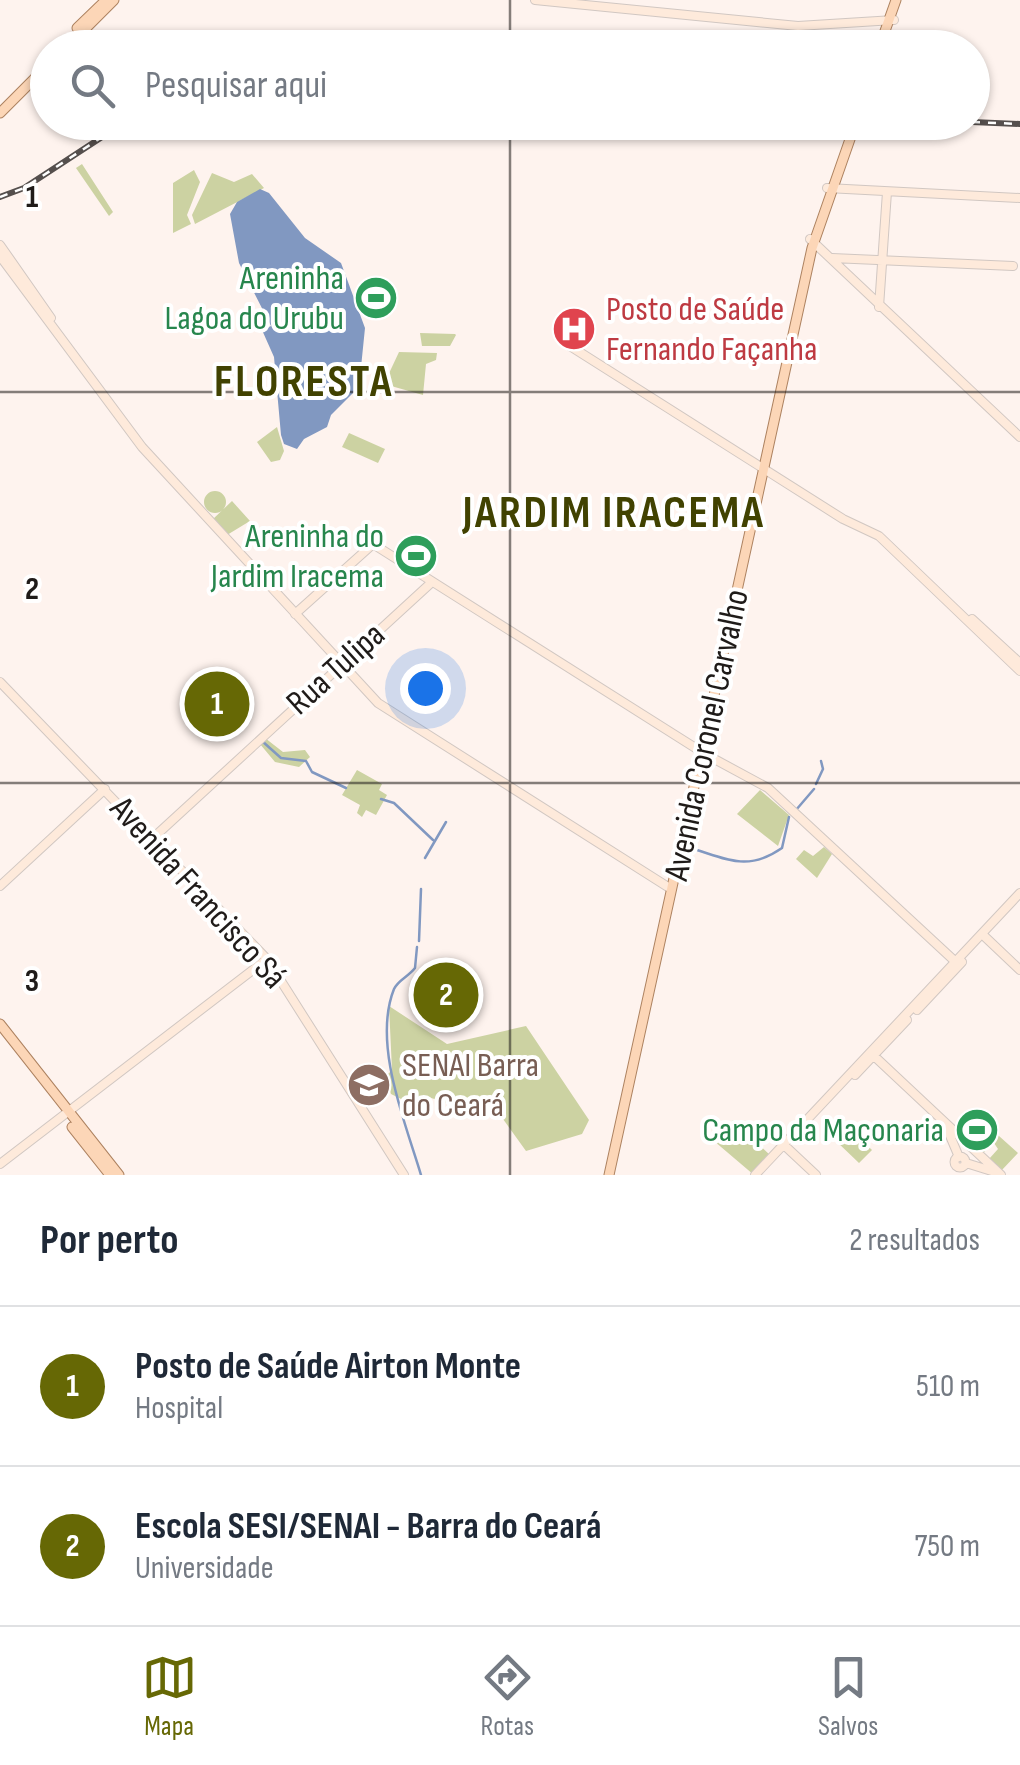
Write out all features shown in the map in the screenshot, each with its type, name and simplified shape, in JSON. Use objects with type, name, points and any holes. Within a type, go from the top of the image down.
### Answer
[{"type":"main road","points":[[887,30],[898,0]]},
{"type":"main road","points":[[78,30],[107,3]]},
{"type":"main road","points":[[82,30],[107,3]]},
{"type":"main road","points":[[0,113],[30,77]]},
{"type":"main road","points":[[0,104],[30,80]]},
{"type":"main road","name":"Avenida Coronel Carvalho","points":[[607,1175],[812,242],[847,140]]},
{"type":"main road","name":"Avenida Coronel Carvalho","points":[[607,1175],[678,854]]},
{"type":"main road","points":[[0,1024],[64,1113]]},
{"type":"main road","points":[[0,1033],[118,1175]]},
{"type":"main road","points":[[103,1159],[110,1175]]},
{"type":"street","points":[[535,0],[798,26],[891,20]]},
{"type":"street","points":[[830,188],[1020,198]]},
{"type":"street","points":[[879,306],[887,192]]},
{"type":"street","points":[[812,242],[1020,440]]},
{"type":"street","points":[[0,246],[142,447],[378,703],[668,888]]},
{"type":"street","points":[[0,256],[42,309]]},
{"type":"street","points":[[830,259],[1013,268]]},
{"type":"street","points":[[571,344],[879,536],[1020,667]]},
{"type":"street","points":[[294,614],[371,545],[686,745],[768,788],[955,965]]},
{"type":"street","name":"Rua Tulipa","points":[[153,838],[431,583]]},
{"type":"street","name":"Avenida Francisco Sá","points":[[0,682],[267,959],[404,1175]]},
{"type":"street","points":[[0,886],[105,788]]},
{"type":"street","points":[[758,1175],[1020,897]]},
{"type":"street","points":[[984,936],[1020,970]]},
{"type":"street","points":[[0,1162],[267,959]]},
{"type":"street","points":[[872,1054],[1001,1174]]},
{"type":"street","points":[[944,1122],[960,1163]]},
{"type":"street","points":[[786,1146],[816,1175]]},
{"type":"street","points":[[960,1163],[1001,1174]]},
{"type":"street","points":[[948,1175],[960,1163]]},
{"type":"green space","points":[[82,164],[113,212],[109,216],[76,168]]},
{"type":"green space","points":[[194,170],[200,182],[187,215],[191,224],[173,233],[173,183]]},
{"type":"green space","points":[[212,173],[234,182],[252,174],[264,188],[195,224],[192,215]]},
{"type":"green space","name":"Areninha Lagoa do Urubu","points":[[382,279],[389,314],[370,318],[363,282]]},
{"type":"green space","points":[[420,333],[456,335],[450,346],[422,346]]},
{"type":"green space","points":[[399,352],[437,353],[436,360],[426,364],[423,395],[384,384]]},
{"type":"green space","points":[[277,427],[284,451],[280,460],[271,462],[257,442]]},
{"type":"green space","points":[[349,433],[385,449],[378,463],[342,447]]},
{"type":"green space","points":[[215,491],[223,494],[223,510],[215,513],[207,510],[204,502],[207,494]]},
{"type":"green space","points":[[232,501],[250,521],[227,535],[212,520]]},
{"type":"green space","name":"Areninha do Jardim Iracema","points":[[409,539],[435,555],[424,573],[397,557]]},
{"type":"green space","points":[[265,738],[283,752],[305,750],[310,757],[299,767],[275,762],[260,744]]},
{"type":"green space","points":[[357,770],[382,784],[379,790],[387,795],[376,815],[366,810],[362,817],[357,813],[360,805],[342,795]]},
{"type":"green space","points":[[760,790],[789,815],[778,846],[737,814]]},
{"type":"green space","points":[[824,847],[832,854],[817,878],[796,859],[804,850],[813,856]]},
{"type":"green space","points":[[389,1006],[447,1044],[526,1026],[589,1120],[582,1134],[526,1151],[490,1101],[463,1108],[428,1097],[403,1100],[391,1094],[385,1077],[392,1070]]},
{"type":"green space","points":[[980,1119],[1018,1153],[1001,1171],[989,1159],[998,1149],[994,1143],[983,1153],[966,1133]]},
{"type":"green space","points":[[733,1120],[771,1156],[754,1175],[714,1141]]},
{"type":"green space","points":[[848,1127],[872,1150],[859,1163],[835,1140]]},
{"type":"water","points":[[260,189],[269,193],[305,238],[341,263],[365,328],[359,387],[331,415],[327,427],[304,439],[297,449],[284,444],[281,435],[274,357],[262,330],[271,326],[239,263],[230,214],[237,202]]},
{"type":"waterway","points":[[262,741],[281,758],[306,761],[312,772],[346,788]]},
{"type":"waterway","points":[[816,784],[823,769],[821,761]]},
{"type":"waterway","points":[[796,810],[814,789]]},
{"type":"waterway","points":[[381,799],[394,803],[433,840]]},
{"type":"waterway","points":[[687,847],[725,859],[757,860],[782,848],[789,817]]},
{"type":"waterway","points":[[425,858],[446,822]]},
{"type":"waterway","points":[[419,941],[421,889]]},
{"type":"waterway","points":[[417,947],[415,968],[394,989],[387,1034],[394,1084],[421,1175]]},
{"type":"railway","points":[[990,123],[1020,124]]},
{"type":"railway","points":[[0,197],[24,188],[97,140]]},
{"type":"place","name":"Areninha Lagoa do Urubu","points":[[376,298]]},
{"type":"place","name":"Posto de Saúde Fernando Façanha","points":[[574,329]]},
{"type":"place","name":"Areninha do Jardim Iracema","points":[[416,556]]},
{"type":"place","name":"Posto de Saúde Airton Monte","points":[[217,704]]},
{"type":"place","name":"Escola SESI/SENAI - Barra do Ceará","points":[[446,995]]},
{"type":"place","name":"SENAI Barra do Ceará","points":[[369,1085]]},
{"type":"place","name":"Campo da Maçonaria","points":[[977,1130]]},
{"type":"district","name":"FLORESTA","points":[[304,382]]},
{"type":"district","name":"JARDIM IRACEMA","points":[[614,513]]}]
